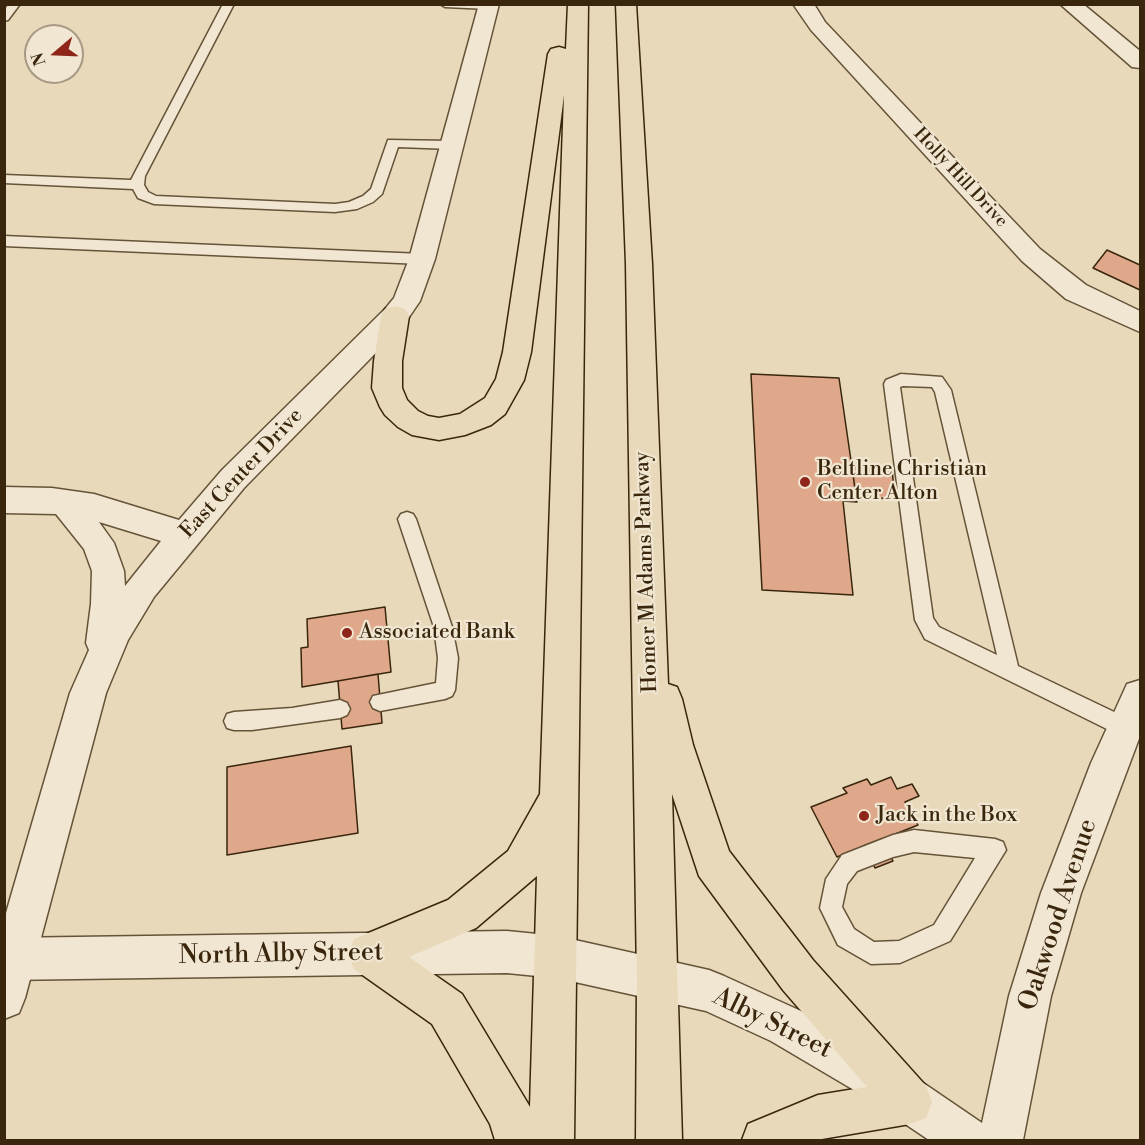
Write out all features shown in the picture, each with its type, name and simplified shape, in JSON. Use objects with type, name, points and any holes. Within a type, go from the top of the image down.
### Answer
[{"type":"main road","points":[[395,316],[388,361],[387,388],[395,407],[408,419],[423,427],[440,429],[465,424],[481,417],[495,405],[510,380],[517,352],[566,4]]},
{"type":"main road","points":[[551,1140],[578,4]]},
{"type":"main road","name":"Homer M Adams Parkway","points":[[626,4],[639,264],[658,980],[659,1140]]},
{"type":"main road","points":[[649,638],[675,745],[713,862],[798,975],[910,1102]]},
{"type":"main road","points":[[369,954],[462,914],[522,865],[561,795]]},
{"type":"main road","points":[[369,954],[447,1009],[511,1116],[517,1140]]},
{"type":"main road","points":[[764,1140],[818,1117],[910,1102]]},
{"type":"street","name":"Holly Hill Drive","points":[[803,4],[818,26],[1032,255],[1076,292],[1140,322]]},
{"type":"street","points":[[1070,4],[1140,62]]},
{"type":"street","name":"East Center Drive","points":[[4,998],[10,959],[88,693],[114,632],[142,587],[233,479],[395,316],[406,301],[422,259],[489,5]]},
{"type":"street","points":[[4,500],[94,507],[184,535]]},
{"type":"street","points":[[65,503],[98,543],[108,571],[108,604],[100,666]]},
{"type":"street","name":"Oakwood Avenue","points":[[1001,1140],[1030,996],[1054,914],[1110,763],[1133,712]]},
{"type":"street","name":"North Alby Street","points":[[10,959],[507,952],[557,957]]},
{"type":"street","name":"Alby Street","points":[[557,957],[709,991],[786,1026],[875,1077],[967,1140]]},
{"type":"lane","points":[[4,18],[15,4]]},
{"type":"lane","points":[[229,4],[138,176],[137,185],[143,195],[154,200],[335,208],[360,202],[377,191],[393,142],[452,146]]},
{"type":"lane","points":[[445,4],[489,5]]},
{"type":"lane","points":[[4,179],[137,185]]},
{"type":"lane","points":[[4,241],[422,259]]},
{"type":"lane","points":[[1010,671],[944,390],[936,381],[902,380],[892,384],[924,620],[932,633],[1010,671],[1133,712]]},
{"type":"lane","points":[[380,702],[445,690],[448,658],[443,627],[407,519]]},
{"type":"lane","points":[[234,721],[252,722],[340,709]]},
{"type":"lane","points":[[914,841],[995,850],[984,863],[942,933],[900,952],[871,953],[846,937],[831,908],[837,879],[850,863],[893,846],[914,841]]},
{"type":"building","points":[[1107,250],[1140,265],[1140,290],[1093,268]]},
{"type":"building","name":"Beltline Christian Center Alton","points":[[751,374],[839,378],[857,502],[843,501],[853,595],[762,590]]},
{"type":"building","points":[[852,467],[892,469],[895,499],[856,497]]},
{"type":"building","name":"Associated Bank","points":[[385,607],[391,672],[302,687],[301,648],[308,647],[307,619]]},
{"type":"building","points":[[378,674],[382,723],[342,729],[338,681]]},
{"type":"building","points":[[351,746],[358,833],[227,855],[227,767]]},
{"type":"building","name":"Jack in the Box","points":[[891,777],[897,789],[912,784],[919,796],[905,802],[918,825],[837,857],[811,807],[847,793],[843,788],[867,779],[871,785]]},
{"type":"building","points":[[881,839],[893,861],[875,868],[863,846]]},
{"type":"place","name":"Beltline Christian Center Alton","points":[[805,482]]},
{"type":"place","name":"Associated Bank","points":[[347,633]]},
{"type":"place","name":"Jack in the Box","points":[[864,816]]}]
